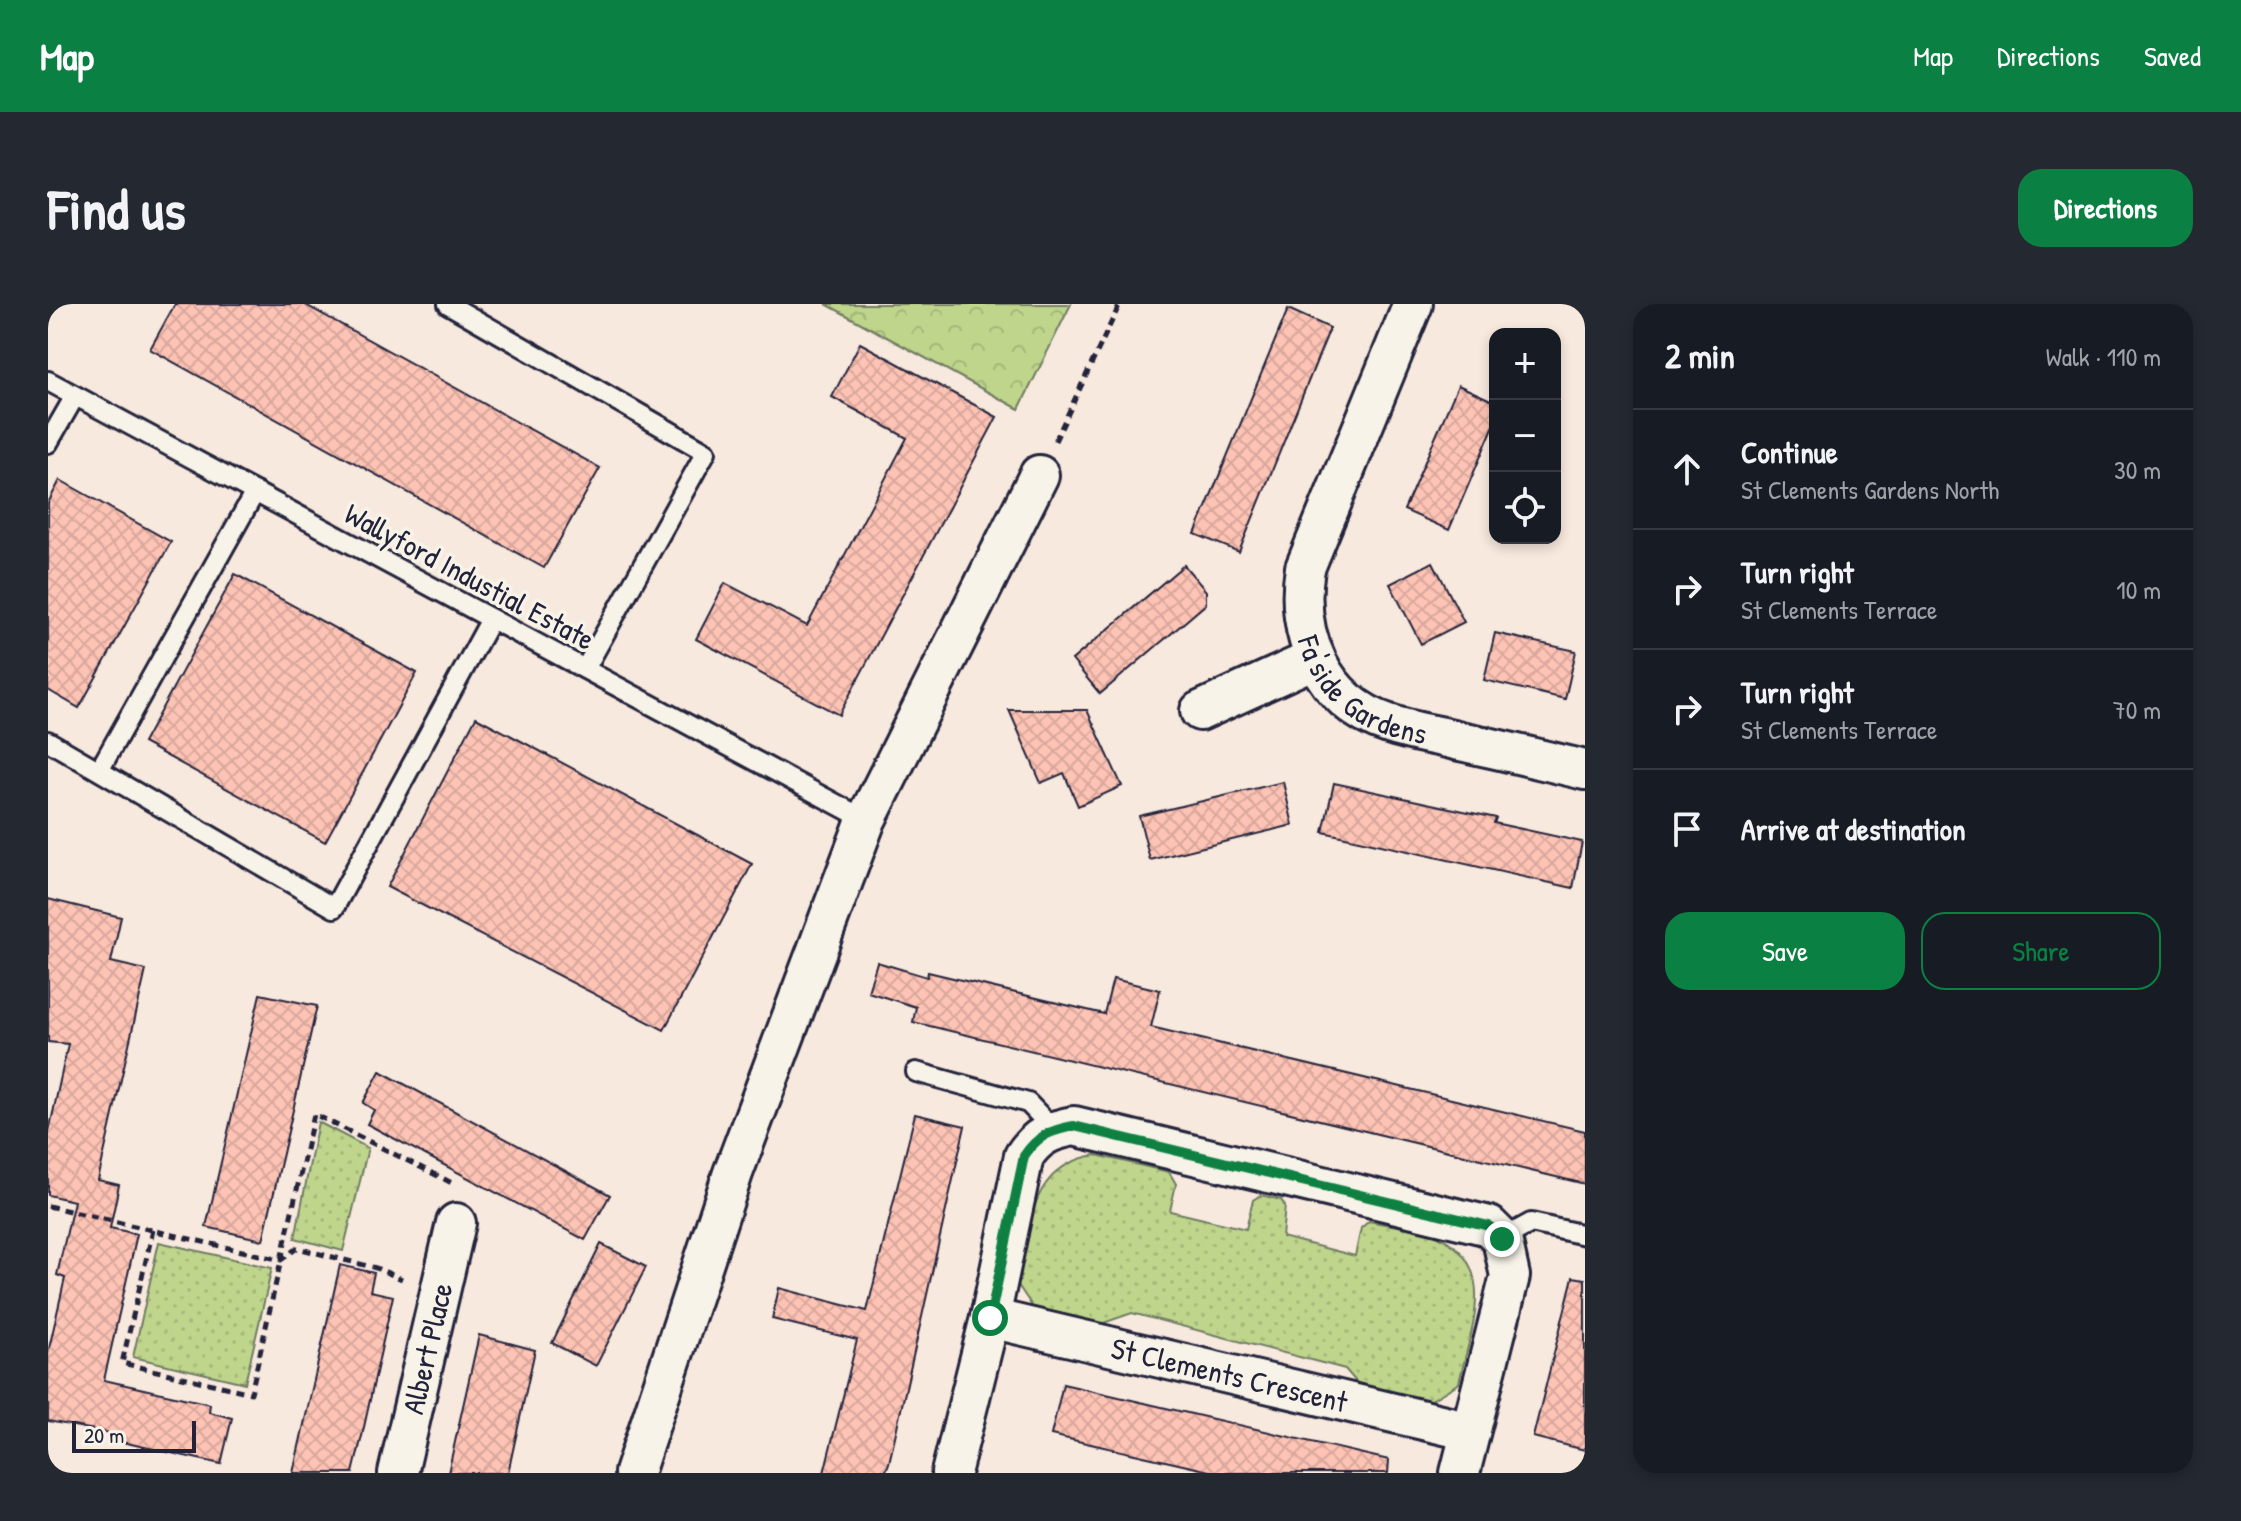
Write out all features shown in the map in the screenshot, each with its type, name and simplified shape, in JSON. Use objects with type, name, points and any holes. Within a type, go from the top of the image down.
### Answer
[{"type":"street","name":"Fa'side Gardens","points":[[1413,304],[1305,568],[1301,614],[1314,659],[1344,699],[1387,724],[1585,770]]},
{"type":"street","points":[[634,1473],[733,1173],[866,820],[1039,475]]},
{"type":"street","points":[[1200,711],[1314,659]]},
{"type":"street","points":[[951,1473],[990,1318],[1024,1156],[1044,1135],[1074,1126],[1489,1226],[1505,1247],[1510,1276],[1460,1473]]},
{"type":"street","name":"Albert Place","points":[[398,1473],[456,1223]]},
{"type":"street","name":"St Clements Crescent","points":[[990,1318],[1470,1431]]},
{"type":"lane","points":[[448,304],[706,452],[585,669]]},
{"type":"lane","name":"Wallyford Industial Estate","points":[[48,381],[866,820]]},
{"type":"lane","points":[[48,443],[75,396]]},
{"type":"lane","points":[[100,769],[255,492]]},
{"type":"lane","points":[[48,741],[334,908],[491,619]]},
{"type":"lane","points":[[916,1072],[1028,1103],[1044,1135]]},
{"type":"lane","points":[[1505,1247],[1531,1223],[1585,1235]]},
{"type":"path","points":[[1039,475],[1120,304]]},
{"type":"path","points":[[153,1230],[122,1363],[251,1393],[314,1114],[465,1189],[456,1223]]},
{"type":"path","points":[[48,1206],[281,1260]]},
{"type":"path","points":[[281,1260],[297,1248],[376,1268],[440,1296]]},
{"type":"green space","points":[[826,304],[1071,304],[1019,409]]},
{"type":"green space","points":[[318,1122],[368,1148],[343,1251],[295,1238]]},
{"type":"green space","points":[[1096,1155],[1169,1172],[1176,1184],[1170,1211],[1246,1229],[1253,1200],[1261,1195],[1281,1200],[1285,1206],[1282,1237],[1355,1256],[1361,1228],[1369,1221],[1436,1235],[1456,1248],[1469,1263],[1475,1281],[1474,1321],[1459,1383],[1423,1405],[1364,1391],[1345,1369],[1132,1313],[1089,1328],[1036,1312],[1016,1282],[1036,1202],[1057,1171],[1074,1161]]},
{"type":"green space","points":[[159,1242],[272,1268],[245,1383],[133,1357]]},
{"type":"building","points":[[175,304],[304,304],[600,468],[544,568],[150,349]]},
{"type":"building","points":[[1288,309],[1330,328],[1239,552],[1195,534]]},
{"type":"building","points":[[860,343],[997,417],[839,715],[696,639],[725,583],[807,626],[907,438],[832,397]]},
{"type":"building","points":[[1458,385],[1489,399],[1489,437],[1449,530],[1404,510]]},
{"type":"building","points":[[60,480],[171,542],[79,708],[48,690],[48,503]]},
{"type":"building","points":[[1433,562],[1464,622],[1421,644],[1390,584]]},
{"type":"building","points":[[1184,565],[1206,591],[1206,604],[1100,694],[1072,660]]},
{"type":"building","points":[[235,574],[417,673],[325,842],[143,743]]},
{"type":"building","points":[[1495,633],[1576,651],[1565,699],[1484,680]]},
{"type":"building","points":[[1009,710],[1087,710],[1122,786],[1078,806],[1064,773],[1041,783]]},
{"type":"building","points":[[476,717],[752,864],[664,1030],[387,887]]},
{"type":"building","points":[[1283,782],[1293,825],[1150,860],[1139,816]]},
{"type":"building","points":[[1334,783],[1496,818],[1494,823],[1582,842],[1573,888],[1323,832]]},
{"type":"building","points":[[48,899],[121,917],[111,962],[146,970],[98,1180],[119,1185],[110,1228],[137,1234],[104,1380],[210,1404],[209,1412],[232,1418],[221,1464],[113,1440],[115,1434],[48,1421],[48,1353],[65,1278],[57,1275],[74,1201],[48,1195],[48,1136],[68,1044],[48,1042]]},
{"type":"building","points":[[877,962],[927,977],[928,972],[1104,1014],[1113,979],[1160,990],[1151,1027],[1585,1131],[1585,1184],[913,1022],[916,1007],[868,992]]},
{"type":"building","points":[[260,994],[317,1006],[263,1240],[206,1227]]},
{"type":"building","points":[[380,1071],[610,1195],[585,1240],[367,1124],[374,1110],[363,1103]]},
{"type":"building","points":[[915,1114],[965,1126],[889,1463],[885,1473],[824,1473],[857,1340],[772,1319],[779,1288],[867,1311]]},
{"type":"building","points":[[601,1244],[646,1267],[596,1366],[552,1343]]},
{"type":"building","points":[[340,1265],[374,1273],[370,1291],[393,1296],[362,1436],[353,1473],[293,1473]]},
{"type":"building","points":[[1573,1277],[1585,1279],[1585,1450],[1533,1437]]},
{"type":"building","points":[[479,1335],[535,1350],[508,1473],[448,1473]]},
{"type":"building","points":[[1063,1384],[1389,1460],[1388,1473],[1218,1473],[1051,1435]]},
{"type":"route","points":[[990,1318],[1024,1156],[1034,1140],[1054,1130],[1074,1126],[1489,1226],[1502,1239]]}]
